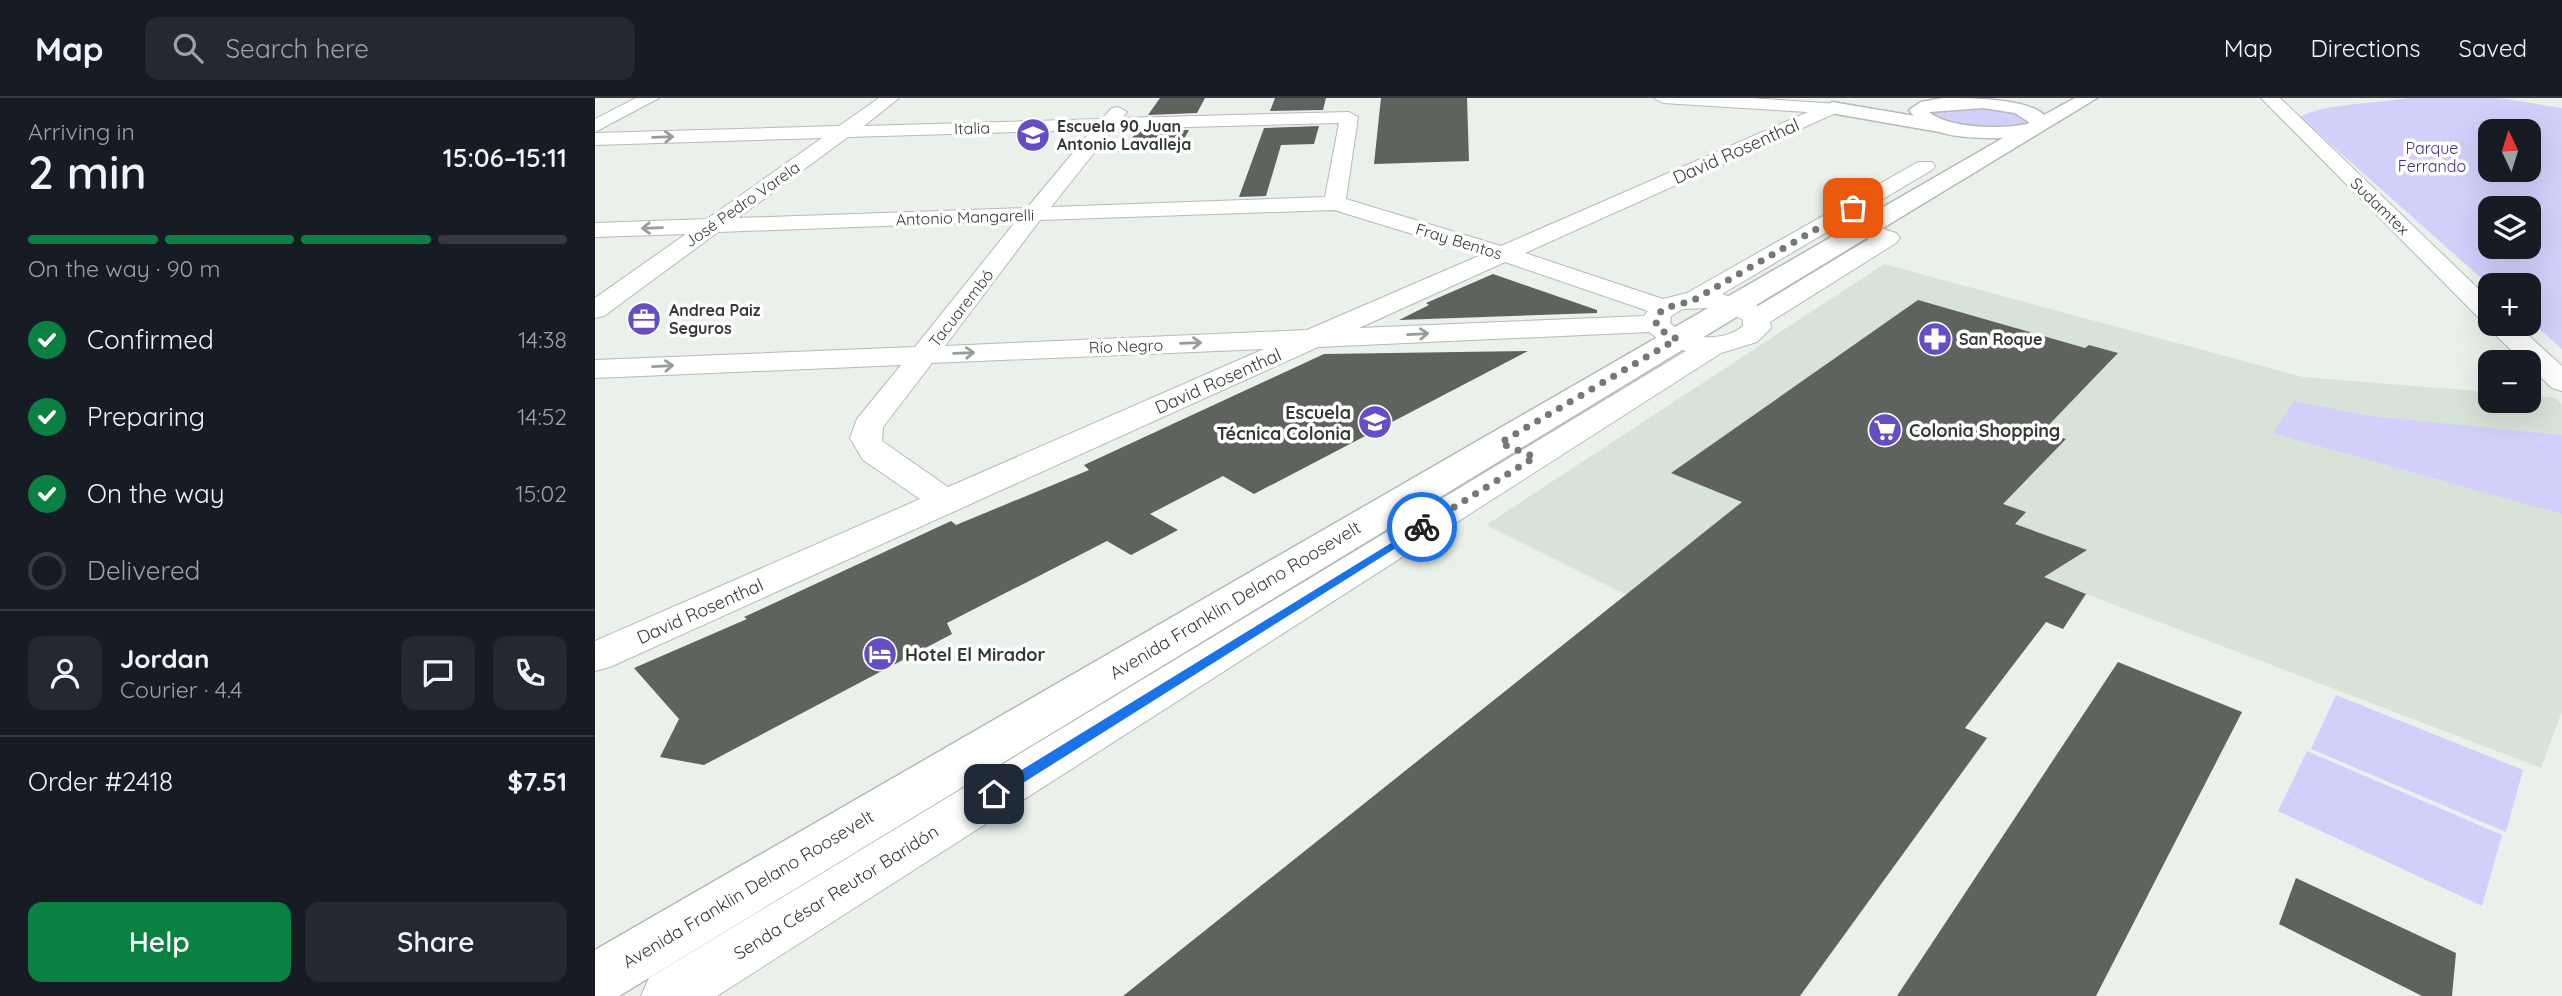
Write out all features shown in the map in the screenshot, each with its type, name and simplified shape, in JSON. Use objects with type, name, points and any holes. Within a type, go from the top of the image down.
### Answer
[{"type":"main road","name":"Avenida Franklin Delano Roosevelt","points":[[595,980],[1394,525],[1518,450],[1681,323],[1745,312],[1820,254],[1861,229],[1925,175],[1962,169],[2088,98]]},
{"type":"main road","points":[[1830,105],[1896,99]]},
{"type":"main road","points":[[1946,100],[1920,107],[1918,114],[1976,141],[1984,156]]},
{"type":"main road","points":[[1982,100],[2013,105],[2035,113],[2034,127],[1985,132],[1830,105],[1982,100]]},
{"type":"street","points":[[595,126],[650,98]]},
{"type":"street","name":"José Pedro Varela","points":[[595,310],[890,98]]},
{"type":"street","name":"Tacuarembó","points":[[947,502],[875,453],[866,443],[864,436],[877,414],[923,354],[1130,98]]},
{"type":"street","points":[[1663,98],[1830,105]]},
{"type":"street","name":"Sudamtex","points":[[2270,98],[2478,302]]},
{"type":"street","points":[[1703,118],[1786,111],[1780,102]]},
{"type":"street","name":"David Rosenthal","points":[[595,657],[1504,254],[1830,105]]},
{"type":"street","name":"Italia","points":[[595,139],[1349,117],[1335,203]]},
{"type":"street","name":"Avenida Franklin Delano Roosevelt","points":[[1681,323],[1789,245],[1875,195],[1901,193]]},
{"type":"street","name":"Fray Bentos","points":[[1335,203],[1504,254],[1681,323]]},
{"type":"street","name":"Antonio Mangarelli","points":[[595,230],[1335,203]]},
{"type":"street","points":[[1681,323],[1745,312],[1849,262],[1887,240],[1886,236],[1861,229]]},
{"type":"street","points":[[1789,245],[1849,262]]},
{"type":"street","points":[[1681,323],[1749,335],[1757,328],[1745,312]]},
{"type":"street","name":"Río Negro","points":[[595,369],[1681,323]]},
{"type":"street","points":[[2513,336],[2562,382]]},
{"type":"street","name":"Senda César Reutor Baridón","points":[[669,996],[1394,525]]},
{"type":"shaded area","name":"Colonia Shopping","points":[[1884,264],[2303,377],[2478,391],[2478,413],[2541,413],[2541,396],[2555,398],[2562,404],[2562,711],[2541,768],[2086,594],[1629,596],[1486,525]]},
{"type":"green space","name":"Parque Ferrando","points":[[2407,98],[2499,98],[2562,108],[2562,349],[2541,331],[2541,273],[2478,273],[2478,275],[2300,117],[2336,106]]},
{"type":"green space","points":[[1996,103],[2030,120],[2013,127],[1974,128],[1942,121],[1929,112]]},
{"type":"green space","points":[[2294,401],[2369,416],[2562,435],[2562,514],[2273,433]]},
{"type":"green space","points":[[2336,695],[2523,770],[2506,832],[2311,749]]},
{"type":"green space","points":[[2307,751],[2502,835],[2482,906],[2278,811]]},
{"type":"building","points":[[1160,98],[1205,98],[1197,113],[1148,115]]},
{"type":"building","points":[[1275,98],[1326,98],[1323,110],[1270,111]]},
{"type":"building","points":[[1381,98],[1467,98],[1469,161],[1374,164]]},
{"type":"building","points":[[1319,126],[1314,144],[1281,145],[1266,196],[1239,197],[1264,128]]},
{"type":"building","points":[[1189,130],[1179,148],[1124,150],[1137,131]]},
{"type":"building","points":[[1493,274],[1597,310],[1597,313],[1399,320],[1429,305],[1426,303]]},
{"type":"building","points":[[1918,300],[2085,348],[2089,345],[2118,353],[2042,432],[2066,439],[2003,504],[2026,512],[2015,524],[2087,550],[2044,577],[2086,594],[2063,629],[2046,622],[1965,728],[1987,738],[1800,996],[1123,996],[1742,502],[1671,473]]},
{"type":"building","points":[[1528,351],[1254,494],[1223,476],[1150,514],[1178,530],[1131,555],[1107,541],[947,623],[952,634],[704,765],[660,757],[679,719],[634,668],[747,619],[744,617],[951,521],[956,525],[1089,470],[1084,465],[1324,354]]},
{"type":"building","points":[[2118,662],[2242,712],[2096,996],[1897,996]]},
{"type":"building","points":[[2296,878],[2456,953],[2452,996],[2422,996],[2279,924]]},
{"type":"way so far","points":[[1422,527],[1535,457],[1500,443],[1677,339],[1656,324],[1657,316],[1662,310],[1678,303],[1692,301],[1853,208]]},
{"type":"place","name":"Escuela 90 Juan Antonio Lavalleja","points":[[1033,135]]},
{"type":"place","name":"Andrea Paiz Seguros","points":[[644,319]]},
{"type":"place","name":"San Roque","points":[[1935,339]]},
{"type":"place","name":"Escuela Técnica Colonia","points":[[1375,422]]},
{"type":"place","name":"Colonia Shopping","points":[[1885,430]]},
{"type":"place","name":"Hotel El Mirador","points":[[880,654]]},
{"type":"route","points":[[994,794],[1422,527]]}]
